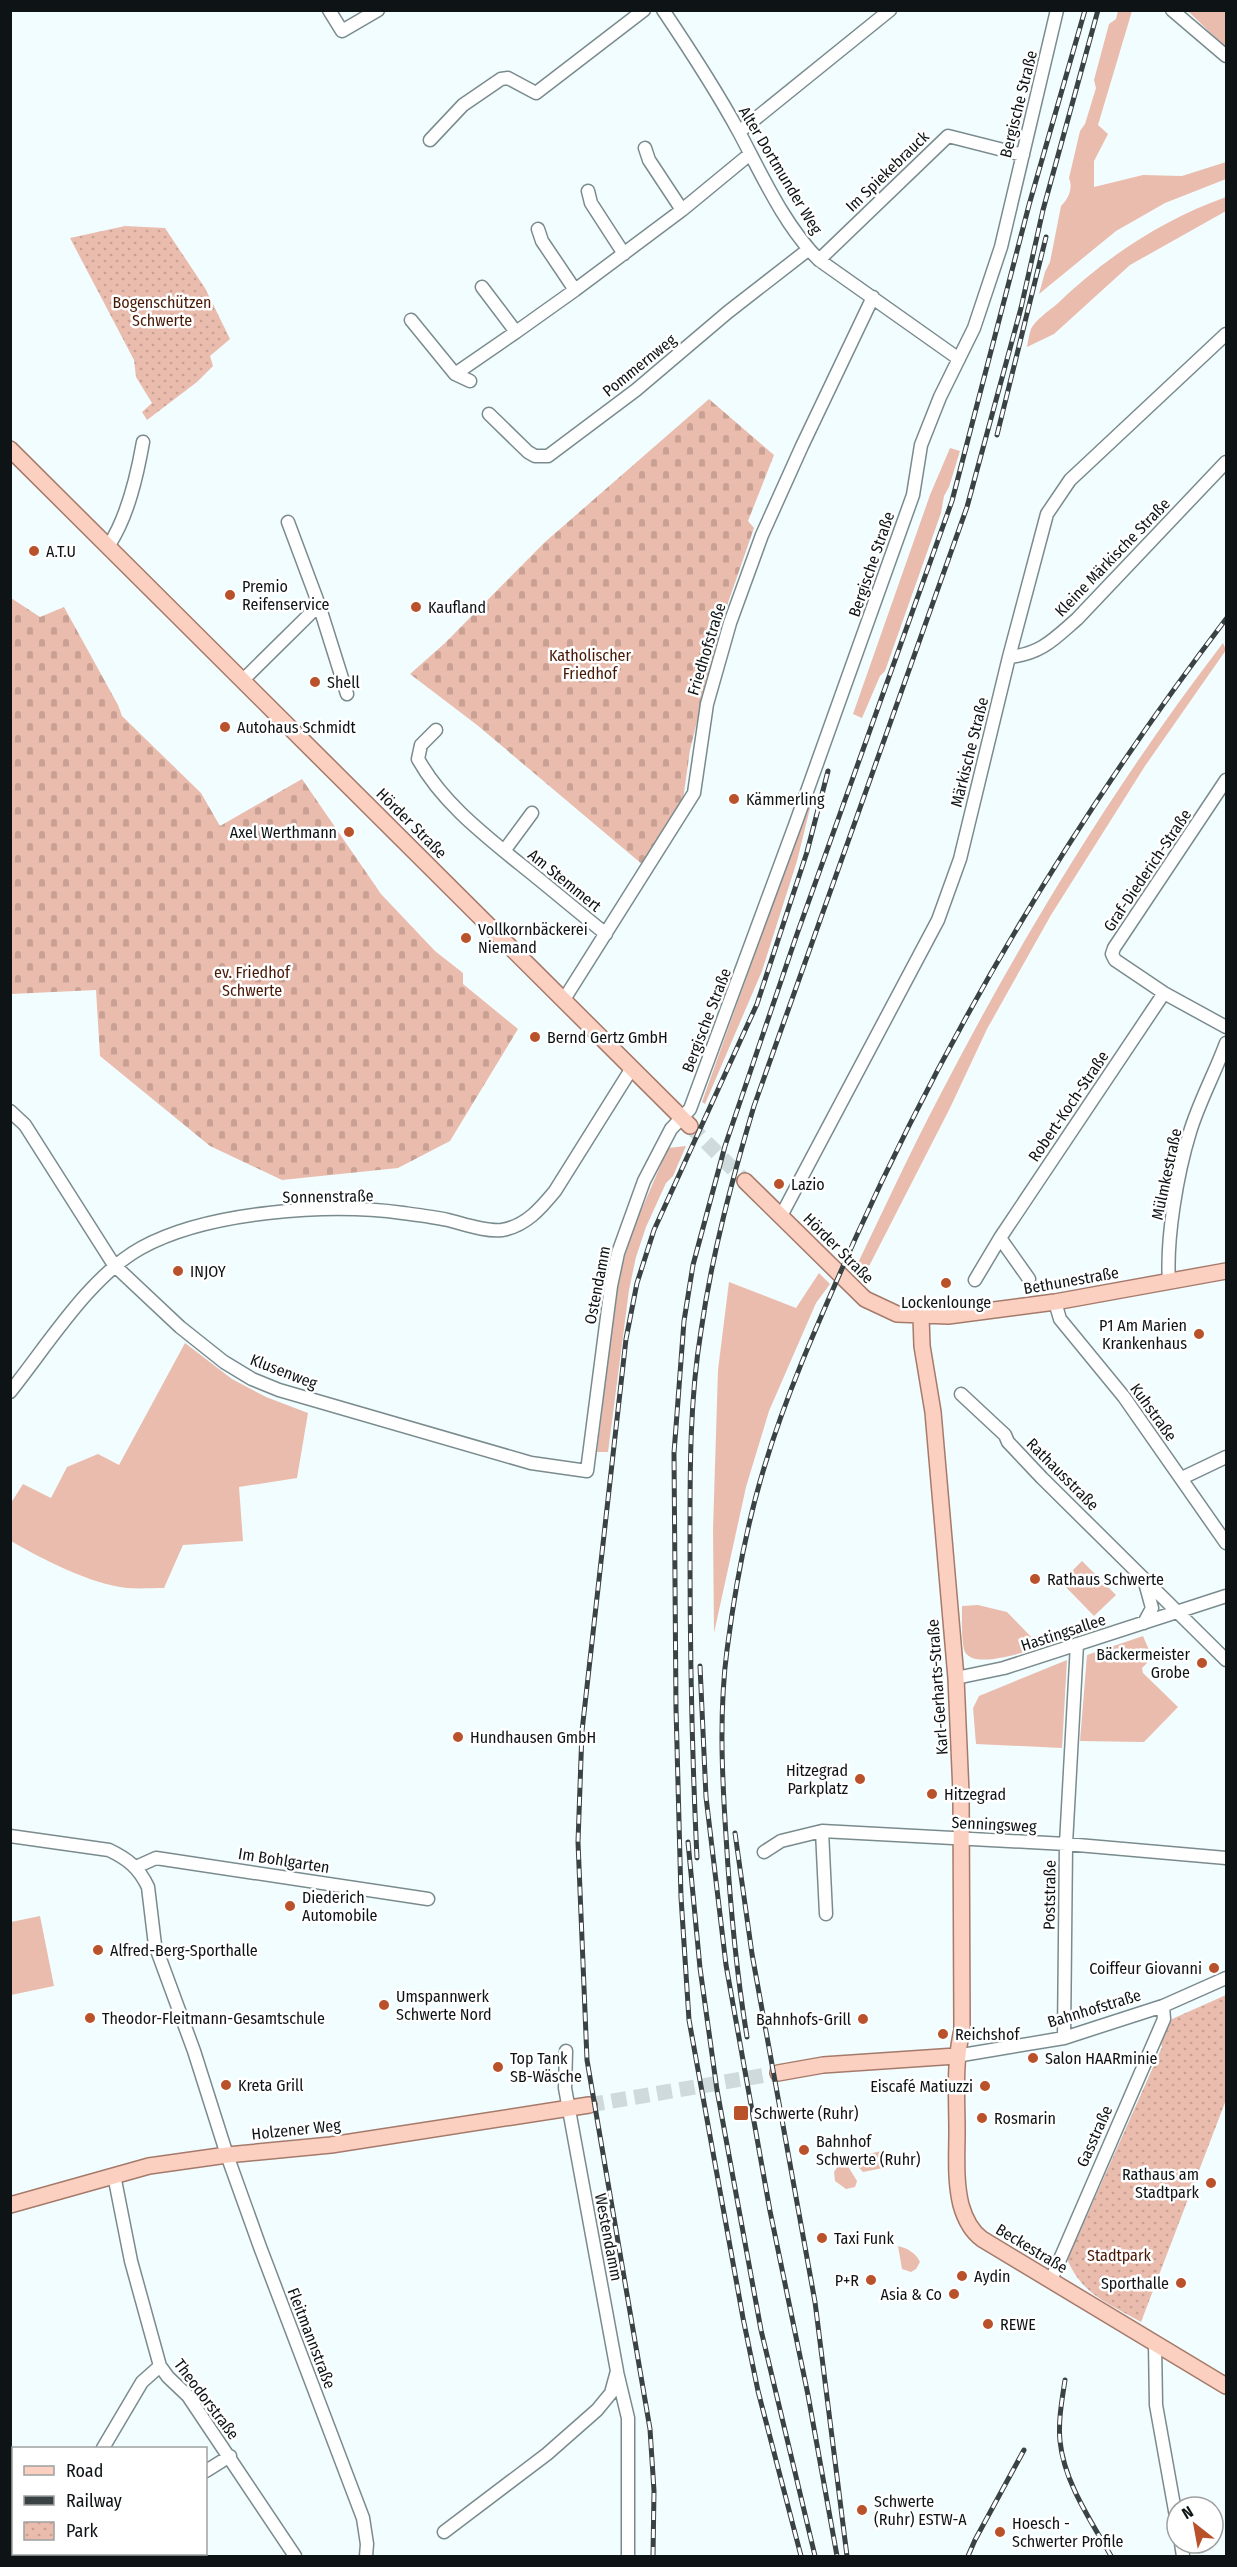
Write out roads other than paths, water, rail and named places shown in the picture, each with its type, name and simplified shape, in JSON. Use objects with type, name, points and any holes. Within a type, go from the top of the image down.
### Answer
[{"type":"main road","name":"Hörder Straße","points":[[10,449],[687,1122]]},
{"type":"main road","name":"Hörder Straße","points":[[745,1181],[865,1299],[897,1314],[921,1317]]},
{"type":"main road","name":"Bethunestraße","points":[[921,1317],[948,1316],[1055,1302],[1227,1271]]},
{"type":"main road","name":"Karl-Gerharts-Straße","points":[[921,1317],[922,1347],[933,1412],[956,1678],[961,1838],[962,2030],[956,2056]]},
{"type":"main road","name":"Bahnhofstraße","points":[[778,2073],[823,2065],[956,2056]]},
{"type":"main road","name":"Beckestraße","points":[[956,2056],[958,2191],[971,2229],[982,2240],[1227,2386]]},
{"type":"main road","name":"Holzener Weg","points":[[10,2205],[149,2166],[226,2155],[331,2145],[589,2105]]},
{"type":"street","points":[[329,10],[342,31],[378,10]]},
{"type":"street","points":[[430,140],[463,105],[501,79],[508,78],[536,93],[645,10]]},
{"type":"street","name":"Alter Dortmunder Weg","points":[[663,10],[703,71],[750,154],[809,249],[819,260],[959,358]]},
{"type":"street","points":[[739,132],[890,10]]},
{"type":"street","name":"Bergische Straße","points":[[687,1122],[913,495],[921,445],[940,397],[974,328],[1001,247],[1057,10]]},
{"type":"street","points":[[1172,10],[1227,56]]},
{"type":"street","name":"Im Spiekebrauck","points":[[819,260],[948,136],[1023,155]]},
{"type":"street","points":[[645,148],[649,160],[682,210]]},
{"type":"street","points":[[455,374],[624,254],[750,154]]},
{"type":"street","points":[[588,191],[591,203],[624,254]]},
{"type":"street","points":[[538,229],[542,241],[575,290]]},
{"type":"street","name":"Pommernweg","points":[[489,414],[528,452],[535,456],[548,456],[636,390],[728,312],[809,249]]},
{"type":"street","points":[[482,287],[516,332]]},
{"type":"street","name":"Friedhofstraße","points":[[563,1001],[694,793],[707,704],[730,623],[762,535],[797,455],[873,297]]},
{"type":"street","points":[[411,320],[455,374],[470,381]]},
{"type":"street","name":"Märkische Straße","points":[[781,1216],[938,920],[960,859],[1041,530],[1058,495],[1070,480],[1227,334]]},
{"type":"street","points":[[109,545],[119,529],[139,466],[142,442]]},
{"type":"street","name":"Kleine Märkische Straße","points":[[1009,657],[1027,655],[1053,640],[1077,619],[1227,462]]},
{"type":"street","points":[[288,522],[319,605],[347,694]]},
{"type":"street","points":[[243,680],[319,605]]},
{"type":"street","name":"Am Stemmert","points":[[436,730],[422,745],[417,759],[426,775],[454,807],[606,934]]},
{"type":"street","name":"Graf-Diederich-Straße","points":[[1164,993],[1115,960],[1112,954],[1227,780]]},
{"type":"street","name":"Am Stemmert","points":[[504,851],[532,813]]},
{"type":"street","points":[[1164,993],[1227,1027]]},
{"type":"street","name":"Robert-Koch-Straße","points":[[975,1280],[1000,1238],[1164,993]]},
{"type":"street","name":"Mülmkestraße","points":[[1169,1282],[1168,1265],[1172,1222],[1190,1132],[1227,1043]]},
{"type":"street","name":"Sonnenstraße","points":[[10,1392],[82,1300],[114,1265],[142,1248],[189,1229],[250,1216],[334,1210],[400,1212],[500,1230],[514,1226],[534,1214],[555,1191],[632,1068]]},
{"type":"street","name":"Klusenweg","points":[[10,1111],[25,1125],[114,1265],[180,1327],[225,1362],[252,1379],[279,1390],[531,1463],[586,1472]]},
{"type":"street","name":"Ostendamm","points":[[586,1472],[611,1286],[618,1253],[644,1181],[671,1130],[687,1122]]},
{"type":"street","points":[[1000,1238],[1029,1279]]},
{"type":"street","name":"Kuhstraße","points":[[1055,1302],[1060,1319],[1124,1397],[1227,1543]]},
{"type":"street","name":"Rathausstraße","points":[[961,1394],[1005,1435],[1008,1442],[1227,1660]]},
{"type":"street","points":[[1182,1478],[1227,1457]]},
{"type":"street","name":"Rathausstraße","points":[[1143,1578],[1152,1608],[1144,1623]]},
{"type":"street","name":"Hastingsallee","points":[[956,1678],[1004,1668],[1227,1596]]},
{"type":"street","name":"Poststraße","points":[[1064,2038],[1066,1845],[1077,1644]]},
{"type":"street","points":[[822,1831],[826,1914]]},
{"type":"street","name":"Senningsweg","points":[[764,1852],[780,1841],[822,1831],[1066,1845],[1227,1858]]},
{"type":"street","points":[[10,1836],[110,1850],[124,1857],[136,1867],[148,1887],[154,1945],[194,2051],[226,2155]]},
{"type":"street","name":"Im Bohlgarten","points":[[136,1867],[156,1858],[428,1899]]},
{"type":"street","name":"Bahnhofstraße","points":[[956,2056],[1064,2038],[1163,2006],[1227,1978]]},
{"type":"street","name":"Gasstraße","points":[[1051,2280],[1164,2019],[1163,2006]]},
{"type":"street","points":[[566,2051],[565,2088],[568,2108]]},
{"type":"street","name":"Westendamm","points":[[568,2108],[617,2371],[628,2418],[628,2556]]},
{"type":"street","name":"Fleitmannstraße","points":[[226,2155],[363,2518],[366,2533],[366,2556]]},
{"type":"street","name":"Theodorstraße","points":[[114,2175],[131,2261],[160,2366],[188,2397],[230,2456],[295,2556]]},
{"type":"street","points":[[1155,2343],[1156,2405],[1172,2495]]},
{"type":"street","points":[[104,2447],[142,2382],[160,2366]]},
{"type":"street","points":[[444,2532],[547,2454],[597,2410],[612,2393],[617,2371]]},
{"type":"street","points":[[207,2470],[230,2456]]},
{"type":"tunnel","points":[[690,1126],[745,1181]]},
{"type":"tunnel","points":[[589,2105],[778,2073]]},
{"type":"railway","points":[[801,2556],[758,2391],[689,2020],[681,1897],[676,1708],[674,1453],[684,1321],[693,1265],[725,1146],[797,934],[952,501],[1029,205],[1085,10]]},
{"type":"railway","points":[[697,1858],[691,1667],[691,1442],[697,1358],[717,1245],[730,1189],[754,1106],[967,507],[1021,308],[1043,210],[1098,10]]},
{"type":"railway","points":[[997,435],[1046,237]]},
{"type":"railway","points":[[747,2037],[737,1962],[728,1861],[722,1766],[723,1696],[730,1627],[742,1558],[773,1438],[807,1351],[894,1155],[978,996],[1071,841],[1121,765],[1226,619]]},
{"type":"railway","points":[[653,2556],[654,2491],[650,2429],[587,2060],[578,1842],[582,1731],[626,1339],[637,1283],[654,1230],[757,1004],[807,852],[828,771]]},
{"type":"railway","points":[[700,1666],[706,1797],[726,1965],[770,2211],[808,2395],[837,2556]]},
{"type":"railway","points":[[735,1833],[752,1954],[815,2302],[847,2556]]},
{"type":"railway","points":[[688,1842],[700,1968],[717,2090],[761,2330],[815,2556]]},
{"type":"railway","points":[[1065,2380],[1060,2426],[1063,2456],[1080,2501],[1111,2556]]},
{"type":"railway","points":[[968,2556],[1024,2450]]},
{"type":"place","name":"A.T.U","points":[[34,551]]},
{"type":"place","name":"Premio Reifenservice","points":[[230,595]]},
{"type":"place","name":"Kaufland","points":[[416,607]]},
{"type":"place","name":"Shell","points":[[315,682]]},
{"type":"place","name":"Autohaus Schmidt","points":[[225,727]]},
{"type":"place","name":"Kämmerling","points":[[734,799]]},
{"type":"place","name":"Axel Werthmann","points":[[349,832]]},
{"type":"place","name":"Vollkornbäckerei Niemand","points":[[466,938]]},
{"type":"place","name":"Bernd Gertz GmbH","points":[[535,1037]]},
{"type":"place","name":"Lazio","points":[[779,1184]]},
{"type":"place","name":"INJOY","points":[[178,1271]]},
{"type":"place","name":"Lockenlounge","points":[[946,1283]]},
{"type":"place","name":"P1 Am Marien Krankenhaus","points":[[1199,1334]]},
{"type":"place","name":"Rathaus Schwerte","points":[[1035,1579]]},
{"type":"place","name":"Bäckermeister Grobe","points":[[1202,1663]]},
{"type":"place","name":"Hundhausen GmbH","points":[[458,1737]]},
{"type":"place","name":"Hitzegrad Parkplatz","points":[[860,1779]]},
{"type":"place","name":"Hitzegrad","points":[[932,1794]]},
{"type":"place","name":"Diederich Automobile","points":[[290,1906]]},
{"type":"place","name":"Alfred-Berg-Sporthalle","points":[[98,1950]]},
{"type":"place","name":"Coiffeur Giovanni","points":[[1214,1968]]},
{"type":"place","name":"Umspannwerk Schwerte Nord","points":[[384,2005]]},
{"type":"place","name":"Theodor-Fleitmann-Gesamtschule","points":[[90,2018]]},
{"type":"place","name":"Bahnhofs-Grill","points":[[863,2019]]},
{"type":"place","name":"Reichshof","points":[[943,2034]]},
{"type":"place","name":"Salon HAARminie","points":[[1033,2058]]},
{"type":"place","name":"Top Tank SB-Wäsche","points":[[498,2067]]},
{"type":"place","name":"Kreta Grill","points":[[226,2085]]},
{"type":"place","name":"Eiscafé Matiuzzi","points":[[985,2086]]},
{"type":"place","name":"Schwerte (Ruhr)","points":[[741,2113]]},
{"type":"place","name":"Rosmarin","points":[[982,2118]]},
{"type":"place","name":"Bahnhof Schwerte (Ruhr)","points":[[804,2150]]},
{"type":"place","name":"Rathaus am Stadtpark","points":[[1211,2183]]},
{"type":"place","name":"Taxi Funk","points":[[822,2238]]},
{"type":"place","name":"Aydin","points":[[962,2276]]},
{"type":"place","name":"P+R","points":[[871,2280]]},
{"type":"place","name":"Sporthalle","points":[[1181,2283]]},
{"type":"place","name":"Asia & Co","points":[[954,2294]]},
{"type":"place","name":"REWE","points":[[988,2324]]},
{"type":"place","name":"Schwerte (Ruhr) ESTW-A","points":[[862,2510]]},
{"type":"place","name":"Hoesch - Schwerter Profile","points":[[1000,2532]]},
{"type":"park label","name":"Bogenschützen Schwerte","points":[[162,311]]},
{"type":"park label","name":"Katholischer Friedhof","points":[[590,664]]},
{"type":"park label","name":"ev. Friedhof Schwerte","points":[[252,981]]},
{"type":"park label","name":"Stadtpark","points":[[1119,2255]]}]
